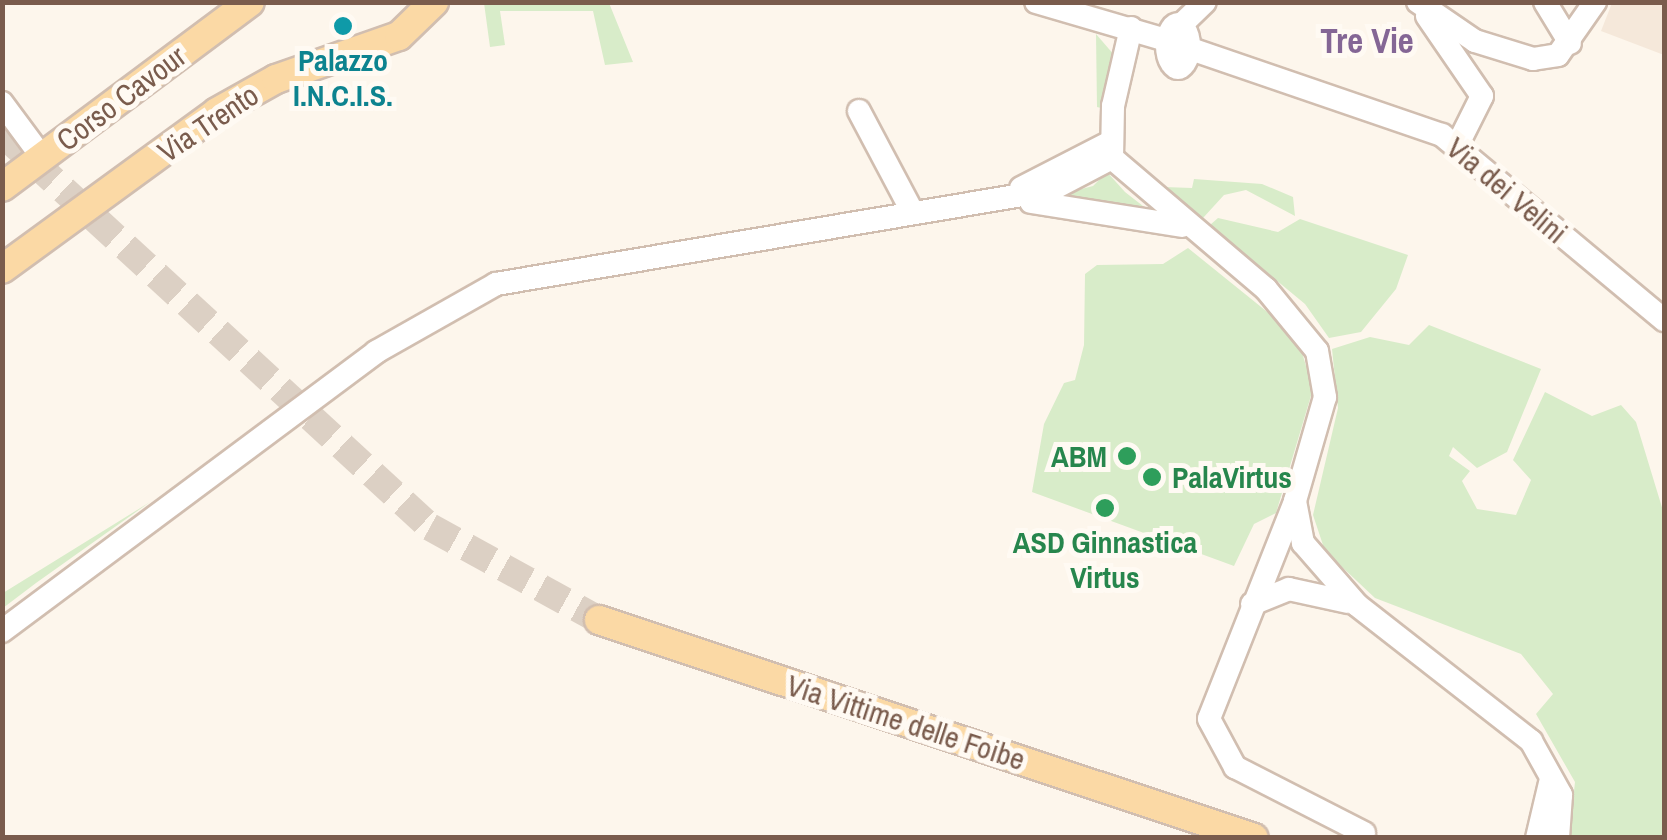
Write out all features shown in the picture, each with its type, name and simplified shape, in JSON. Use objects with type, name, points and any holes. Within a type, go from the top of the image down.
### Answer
[{"type":"main road","name":"Corso Cavour","points":[[2,186],[208,33],[240,4]]},
{"type":"main road","name":"Via Trento","points":[[2,270],[217,112],[276,79],[364,53],[423,8]]},
{"type":"main road","name":"Via Vittime delle Foibe","points":[[600,620],[1254,838]]},
{"type":"street","name":"Via dei Velini","points":[[1036,2],[1131,28],[1190,30],[1376,106],[1457,146],[1664,320]]},
{"type":"street","points":[[1416,2],[1508,58],[1558,55],[1576,34],[1594,2]]},
{"type":"street","points":[[1416,2],[1482,96],[1457,146]]},
{"type":"street","points":[[1545,2],[1576,34]]},
{"type":"street","points":[[1570,2],[1576,34]]},
{"type":"street","points":[[2,632],[376,352],[496,284],[1062,186],[1111,151],[1131,28]]},
{"type":"street","points":[[2,103],[42,157]]},
{"type":"street","points":[[859,110],[913,212]]},
{"type":"street","points":[[1111,151],[1190,228],[1266,289],[1317,350],[1325,397],[1295,501],[1209,718],[1218,749],[1235,767],[1364,833]]},
{"type":"street","points":[[1000,198],[1190,228]]},
{"type":"street","points":[[1624,290],[1664,301]]},
{"type":"street","points":[[1295,501],[1302,544],[1357,604],[1531,740],[1561,795],[1558,838]]},
{"type":"street","points":[[1252,604],[1311,589],[1357,604]]},
{"type":"street","points":[[1537,838],[1551,774]]},
{"type":"shaded area","points":[[1612,3],[1664,3],[1664,55],[1601,31]]},
{"type":"green space","points":[[484,3],[609,3],[633,62],[605,65],[593,11],[500,11],[505,45],[490,47]]},
{"type":"green space","points":[[1096,34],[1115,56],[1105,109],[1097,107]]},
{"type":"green space","points":[[1107,172],[1152,213],[1058,195],[1093,186]]},
{"type":"green space","points":[[1194,179],[1262,184],[1293,197],[1295,216],[1246,190],[1224,195],[1203,218],[1164,187],[1192,188]]},
{"type":"green space","points":[[1218,218],[1278,232],[1300,219],[1408,255],[1396,289],[1361,332],[1329,338],[1305,304],[1210,225]]},
{"type":"green space","points":[[1188,248],[1297,336],[1313,389],[1276,513],[1254,524],[1234,566],[1032,492],[1044,424],[1064,383],[1075,380],[1084,345],[1085,274],[1097,265],[1163,264]]},
{"type":"green space","points":[[1429,325],[1541,369],[1507,452],[1477,468],[1453,447],[1449,456],[1470,471],[1462,481],[1477,509],[1516,515],[1531,480],[1513,460],[1545,392],[1592,416],[1621,405],[1636,422],[1664,514],[1664,837],[1569,837],[1575,782],[1536,714],[1553,694],[1521,654],[1375,598],[1325,551],[1313,515],[1338,408],[1332,349],[1370,337],[1409,345]]},
{"type":"green space","points":[[150,502],[36,583],[3,608],[3,593]]},
{"type":"tunnel","points":[[2,133],[430,527],[599,620]]},
{"type":"place","name":"Palazzo I.N.C.I.S.","points":[[343,26]]},
{"type":"place","name":"ABM","points":[[1127,456]]},
{"type":"place","name":"PalaVirtus","points":[[1152,477]]},
{"type":"place","name":"ASD Ginnastica Virtus","points":[[1105,508]]},
{"type":"district","name":"Tre Vie","points":[[1367,41]]}]
